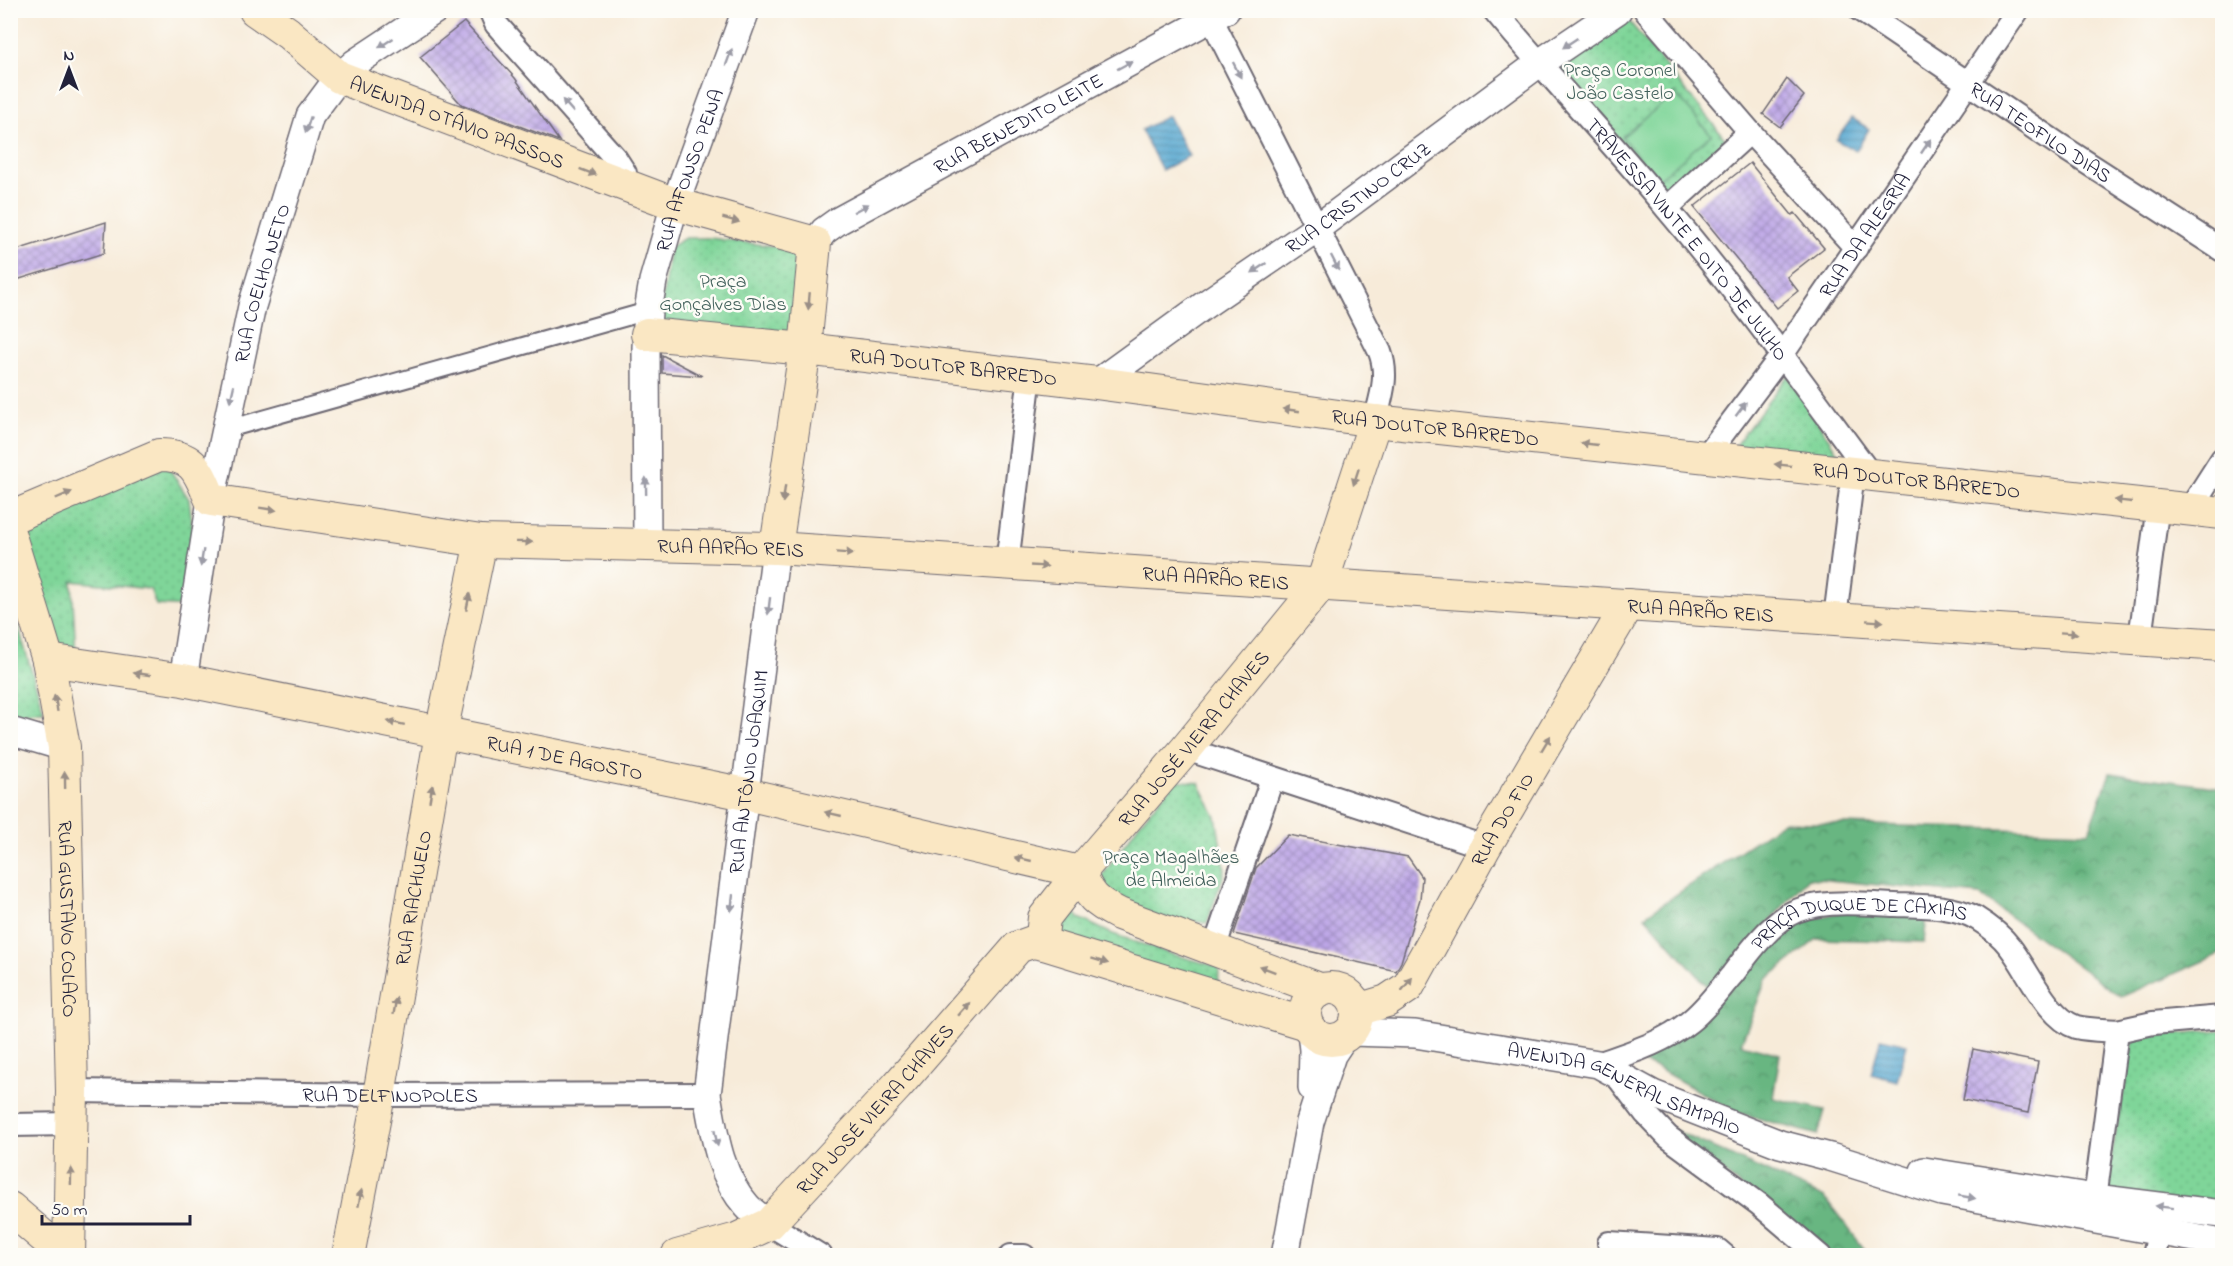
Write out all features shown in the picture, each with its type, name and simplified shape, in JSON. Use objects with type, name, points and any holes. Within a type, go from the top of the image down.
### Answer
[{"type":"main road","name":"AVENIDA OTÁVIO PASSOS","points":[[255,10],[347,70],[623,186],[675,204],[815,243]]},
{"type":"main road","name":"AVENIDA OTÁVIO PASSOS","points":[[288,10],[347,70]]},
{"type":"main road","name":"RUA ANTÔNIO JOAQUIM","points":[[777,548],[805,349],[815,243]]},
{"type":"main road","name":"RUA DOUTOR BARREDO","points":[[648,322],[805,349],[1097,383],[1375,421],[2223,513]]},
{"type":"main road","name":"RUA JOSÉ VIEIRA CHAVES","points":[[769,1224],[897,1086],[1018,946],[1032,942],[1044,944],[1042,936],[1044,918],[1322,583],[1375,421]]},
{"type":"main road","points":[[10,518],[159,455],[174,455],[189,460],[198,471],[211,500]]},
{"type":"main road","name":"RUA AARÃO REIS","points":[[211,500],[481,541],[777,548],[2223,645]]},
{"type":"main road","name":"RUA GUSTAVO COLACO","points":[[10,536],[48,660],[64,747],[72,1091],[68,1256]]},
{"type":"main road","name":"RUA RIACHUELO","points":[[348,1256],[379,1095],[441,733],[481,541]]},
{"type":"main road","name":"RUA DO FIO","points":[[1352,1023],[1408,987],[1485,847],[1628,605]]},
{"type":"main road","name":"RUA 1 DE AGOSTO","points":[[48,660],[183,680],[746,794],[1080,872]]},
{"type":"main road","points":[[1080,872],[1087,890],[1097,903],[1138,922],[1322,990]]},
{"type":"main road","points":[[1044,944],[1308,1027]]},
{"type":"main road","points":[[1330,988],[1346,992],[1352,998],[1352,1023],[1335,1040],[1317,1037],[1308,1027],[1305,1016],[1309,1000],[1322,990],[1330,988]]},
{"type":"main road","points":[[10,1208],[68,1256]]},
{"type":"main road","points":[[677,1256],[737,1239],[769,1224]]},
{"type":"street","points":[[490,10],[496,24],[616,159],[625,173],[623,186]]},
{"type":"street","name":"RUA AFONSO PENA","points":[[647,544],[648,322],[661,252],[675,204],[746,10]]},
{"type":"street","name":"TRAVESSA VINTE E OITO DE JULHO","points":[[1494,10],[1538,64],[1667,208],[1782,354],[1862,474]]},
{"type":"street","name":"RUA CRISTINO CRUZ","points":[[1097,383],[1203,306],[1317,228],[1538,64],[1618,10]]},
{"type":"street","points":[[1645,10],[1750,132],[1856,248]]},
{"type":"street","name":"RUA TEOFILO DIAS","points":[[1860,10],[2058,144],[2223,250]]},
{"type":"street","name":"RUA DA ALEGRIA","points":[[1706,456],[1782,354],[2018,10]]},
{"type":"street","points":[[347,70],[428,13]]},
{"type":"street","points":[[1218,14],[1317,228],[1384,364],[1385,379],[1375,421]]},
{"type":"street","name":"RUA BENEDITO LEITE","points":[[815,243],[824,231],[838,221],[1218,14]]},
{"type":"street","name":"RUA COELHO NETO","points":[[183,680],[211,500],[252,306],[310,116],[347,70]]},
{"type":"street","points":[[1667,208],[1750,132]]},
{"type":"street","points":[[224,430],[648,322]]},
{"type":"street","points":[[1007,564],[1030,375]]},
{"type":"street","points":[[2190,509],[2223,459]]},
{"type":"street","points":[[1835,618],[1862,474]]},
{"type":"street","points":[[2140,638],[2158,505]]},
{"type":"street","name":"RUA ANTÔNIO JOAQUIM","points":[[777,548],[707,1094],[720,1160],[734,1188],[748,1208],[769,1224],[821,1256]]},
{"type":"street","points":[[10,731],[64,747]]},
{"type":"street","points":[[1186,749],[1485,847]]},
{"type":"street","points":[[1214,950],[1272,778]]},
{"type":"street","name":"PRAÇA DUQUE DE CAXIAS","points":[[1605,1067],[1687,1024],[1705,1008],[1767,933],[1788,915],[1803,909],[1841,903],[1932,907],[1973,916],[1994,930],[2010,946],[2053,1010],[2064,1020],[2077,1027],[2117,1031],[2153,1023],[2223,1017]]},
{"type":"street","points":[[1310,1122],[1332,1055],[1352,1023]]},
{"type":"street","name":"AVENIDA GENERAL SAMPAIO","points":[[1352,1023],[1605,1067],[1653,1094],[1780,1144],[1830,1157],[2094,1209],[2223,1214]]},
{"type":"street","points":[[1285,1256],[1310,1122],[1313,1068],[1308,1027]]},
{"type":"street","points":[[2094,1209],[2117,1031]]},
{"type":"street","points":[[1605,1067],[1668,1137],[1760,1204],[1820,1256]]},
{"type":"street","name":"RUA DELFINOPOLES","points":[[72,1091],[379,1095],[707,1094]]},
{"type":"street","points":[[10,1125],[72,1124]]},
{"type":"street","name":"AVENIDA GENERAL SAMPAIO","points":[[2094,1209],[2157,1244],[2223,1243]]},
{"type":"street","points":[[1609,1242],[1718,1250],[1725,1256]]},
{"type":"street","points":[[1011,1256],[1024,1256]]},
{"type":"green space","name":"Praça Coronel João Castelo","points":[[1628,20],[1726,140],[1660,194],[1552,69]]},
{"type":"green space","points":[[1675,93],[1711,135],[1657,180],[1622,137]]},
{"type":"green space","name":"Praça Gonçalves Dias","points":[[685,238],[710,238],[787,248],[794,256],[797,274],[790,343],[659,323],[670,247]]},
{"type":"green space","points":[[1788,375],[1842,460],[1728,455]]},
{"type":"green space","points":[[165,462],[189,499],[196,555],[187,607],[156,605],[150,589],[72,581],[76,656],[57,653],[14,528]]},
{"type":"green space","points":[[11,603],[44,712],[11,716]]},
{"type":"green space","points":[[2110,773],[2222,788],[2222,953],[2121,997],[1980,895],[1808,878],[1710,989],[1645,916],[1783,822],[2089,832]]},
{"type":"green space","name":"Praça Magalhães de Almeida","points":[[1176,780],[1199,783],[1216,817],[1225,871],[1207,923],[1152,917],[1095,886],[1139,824]]},
{"type":"green space","points":[[1066,901],[1079,918],[1110,933],[1168,953],[1219,967],[1218,990],[1046,939]]},
{"type":"green space","points":[[1845,911],[1927,916],[1924,942],[1817,939],[1766,980],[1741,1044],[1780,1054],[1773,1098],[1825,1110],[1818,1135],[1735,1112],[1657,1068],[1637,1061],[1784,926]]},
{"type":"green space","points":[[2222,1030],[2222,1210],[2115,1199],[2106,1185],[2132,1046],[2137,1037]]},
{"type":"green space","points":[[1665,1126],[1825,1198],[1869,1255],[1827,1255]]},
{"type":"water","points":[[1168,116],[1189,156],[1162,170],[1141,130]]},
{"type":"water","points":[[1852,118],[1869,129],[1856,151],[1836,140]]},
{"type":"water","points":[[1881,1038],[1907,1044],[1897,1081],[1871,1074]]},
{"type":"building","points":[[464,22],[515,78],[559,141],[461,104],[420,57]]},
{"type":"building","points":[[1787,79],[1804,96],[1780,127],[1763,114]]},
{"type":"building","points":[[1750,163],[1792,215],[1795,213],[1824,248],[1787,277],[1798,291],[1777,308],[1694,207]]},
{"type":"building","points":[[106,222],[104,253],[10,282],[10,252]]},
{"type":"building","points":[[662,355],[702,376],[662,373]]},
{"type":"building","points":[[1288,835],[1408,857],[1422,877],[1420,899],[1401,962],[1396,971],[1234,934],[1256,868]]},
{"type":"building","points":[[1973,1049],[2038,1062],[2028,1113],[1963,1100]]}]
